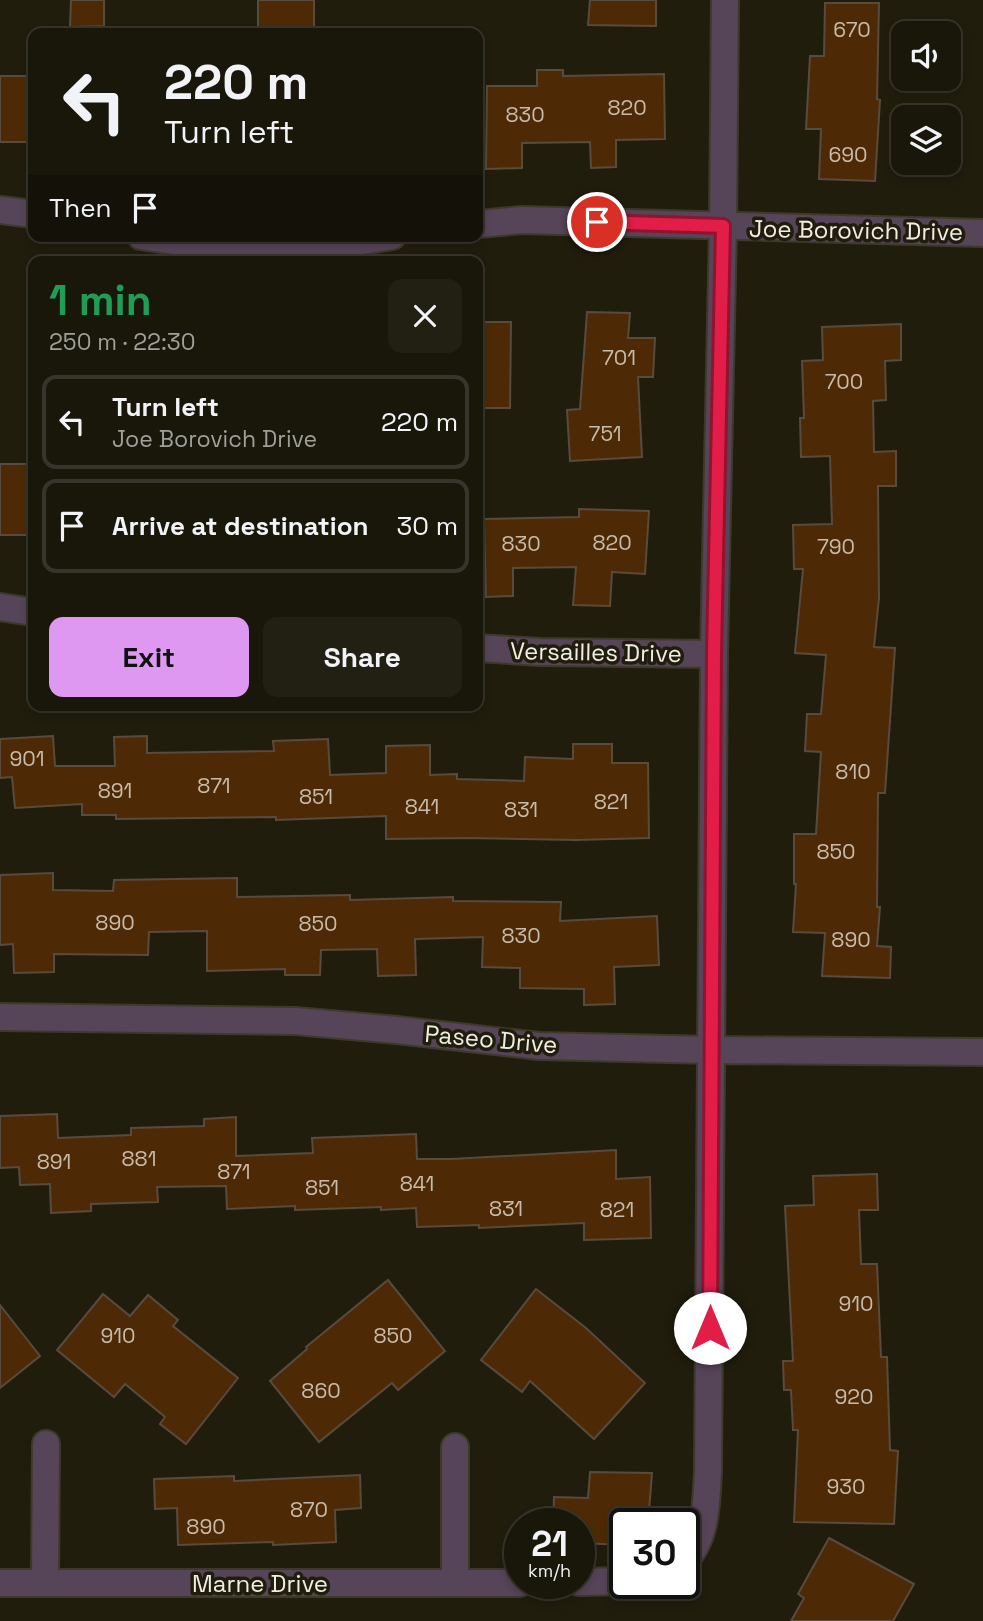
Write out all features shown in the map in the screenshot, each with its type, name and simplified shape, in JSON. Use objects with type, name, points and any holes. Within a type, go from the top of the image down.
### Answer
[{"type":"street","points":[[700,1534],[705,1517],[708,1472],[714,654],[725,0]]},
{"type":"street","points":[[0,210],[28,213]]},
{"type":"street","name":"Joe Borovich Drive","points":[[483,224],[522,220],[983,233]]},
{"type":"street","points":[[180,242],[270,248],[355,242]]},
{"type":"street","points":[[0,607],[28,611]]},
{"type":"street","name":"Versailles Drive","points":[[483,648],[540,652],[714,654]]},
{"type":"street","name":"Paseo Drive","points":[[0,1017],[295,1021],[539,1046],[983,1052]]},
{"type":"street","points":[[45,1583],[46,1444]]},
{"type":"street","points":[[455,1447],[455,1583]]},
{"type":"street","name":"Marne Drive","points":[[0,1583],[504,1583]]},
{"type":"building","points":[[71,0],[104,0],[104,26],[70,27]]},
{"type":"building","points":[[258,0],[314,0],[314,28],[258,28]]},
{"type":"building","points":[[590,0],[656,0],[656,26],[588,25]]},
{"type":"building","points":[[825,3],[879,3],[877,99],[880,100],[875,181],[819,179],[821,129],[806,129],[810,56],[824,56]]},
{"type":"building","points":[[537,70],[563,70],[563,76],[664,74],[665,139],[616,140],[616,167],[591,168],[590,142],[522,143],[522,168],[486,169],[487,86],[537,86]]},
{"type":"building","points":[[0,76],[28,76],[28,142],[0,142]]},
{"type":"building","points":[[587,312],[630,313],[628,338],[655,338],[653,377],[638,377],[642,457],[570,461],[567,410],[580,409]]},
{"type":"building","points":[[483,322],[511,322],[510,408],[483,408]]},
{"type":"building","points":[[901,324],[901,360],[885,361],[886,400],[873,401],[874,452],[896,451],[896,486],[878,486],[879,598],[874,647],[895,648],[885,793],[878,793],[877,907],[880,907],[877,946],[891,947],[890,978],[822,976],[825,933],[793,932],[796,884],[794,834],[816,834],[821,752],[805,751],[807,714],[821,714],[826,655],[795,653],[803,569],[794,569],[793,525],[832,524],[830,456],[801,457],[800,418],[804,418],[802,361],[823,360],[822,327]]},
{"type":"building","points":[[0,464],[28,464],[28,535],[0,535]]},
{"type":"building","points":[[579,509],[649,511],[645,574],[612,572],[610,606],[573,605],[576,567],[513,568],[513,596],[486,597],[484,519],[579,517]]},
{"type":"building","points":[[53,736],[55,766],[115,766],[114,737],[147,736],[147,753],[274,751],[273,741],[328,739],[330,775],[386,773],[386,746],[430,745],[430,775],[457,774],[457,779],[524,781],[525,757],[573,759],[573,744],[612,744],[612,763],[648,763],[649,838],[386,839],[386,816],[276,820],[276,817],[116,819],[116,815],[82,815],[82,804],[15,808],[12,777],[0,778],[0,739]]},
{"type":"building","points":[[53,873],[53,890],[113,891],[114,880],[237,878],[237,897],[350,895],[350,900],[453,897],[453,901],[561,902],[560,921],[657,916],[659,965],[614,967],[615,1004],[584,1005],[584,989],[520,988],[520,968],[482,967],[483,937],[415,939],[416,975],[378,976],[377,949],[321,950],[320,975],[285,975],[285,969],[207,971],[207,931],[149,932],[148,955],[54,954],[54,972],[14,973],[13,944],[0,945],[0,875]]},
{"type":"building","points":[[57,1114],[58,1138],[131,1135],[131,1128],[204,1126],[204,1119],[236,1117],[236,1156],[313,1153],[312,1138],[416,1134],[417,1159],[616,1150],[616,1179],[650,1177],[651,1238],[584,1240],[584,1223],[479,1228],[479,1225],[417,1227],[416,1208],[295,1210],[295,1206],[227,1209],[226,1186],[157,1187],[158,1202],[91,1204],[91,1211],[51,1213],[50,1184],[20,1185],[19,1167],[0,1168],[0,1116]]},
{"type":"building","points":[[877,1174],[878,1210],[859,1210],[861,1264],[877,1264],[881,1357],[887,1357],[890,1450],[898,1451],[894,1524],[794,1522],[798,1430],[793,1430],[791,1390],[784,1390],[783,1361],[793,1361],[785,1206],[814,1205],[813,1176]]},
{"type":"building","points":[[388,1280],[445,1351],[398,1390],[392,1383],[319,1442],[270,1381],[307,1349],[306,1347]]},
{"type":"building","points":[[536,1289],[586,1328],[645,1383],[594,1439],[530,1381],[522,1392],[481,1360]]},
{"type":"building","points":[[103,1294],[130,1316],[148,1295],[178,1320],[173,1326],[238,1378],[186,1444],[160,1424],[165,1417],[125,1384],[114,1397],[57,1350]]},
{"type":"building","points":[[0,1305],[40,1356],[0,1388]]},
{"type":"building","points":[[590,1472],[652,1473],[649,1508],[609,1508],[609,1544],[595,1544],[595,1508],[554,1508],[554,1497],[588,1498]]},
{"type":"building","points":[[360,1475],[361,1508],[335,1510],[336,1542],[178,1545],[177,1508],[155,1509],[154,1479],[234,1476],[234,1481]]},
{"type":"building","points":[[829,1538],[914,1584],[893,1621],[791,1621],[804,1598],[798,1594]]},
{"type":"route","points":[[597,222],[723,226],[714,654],[710,1328]]}]
